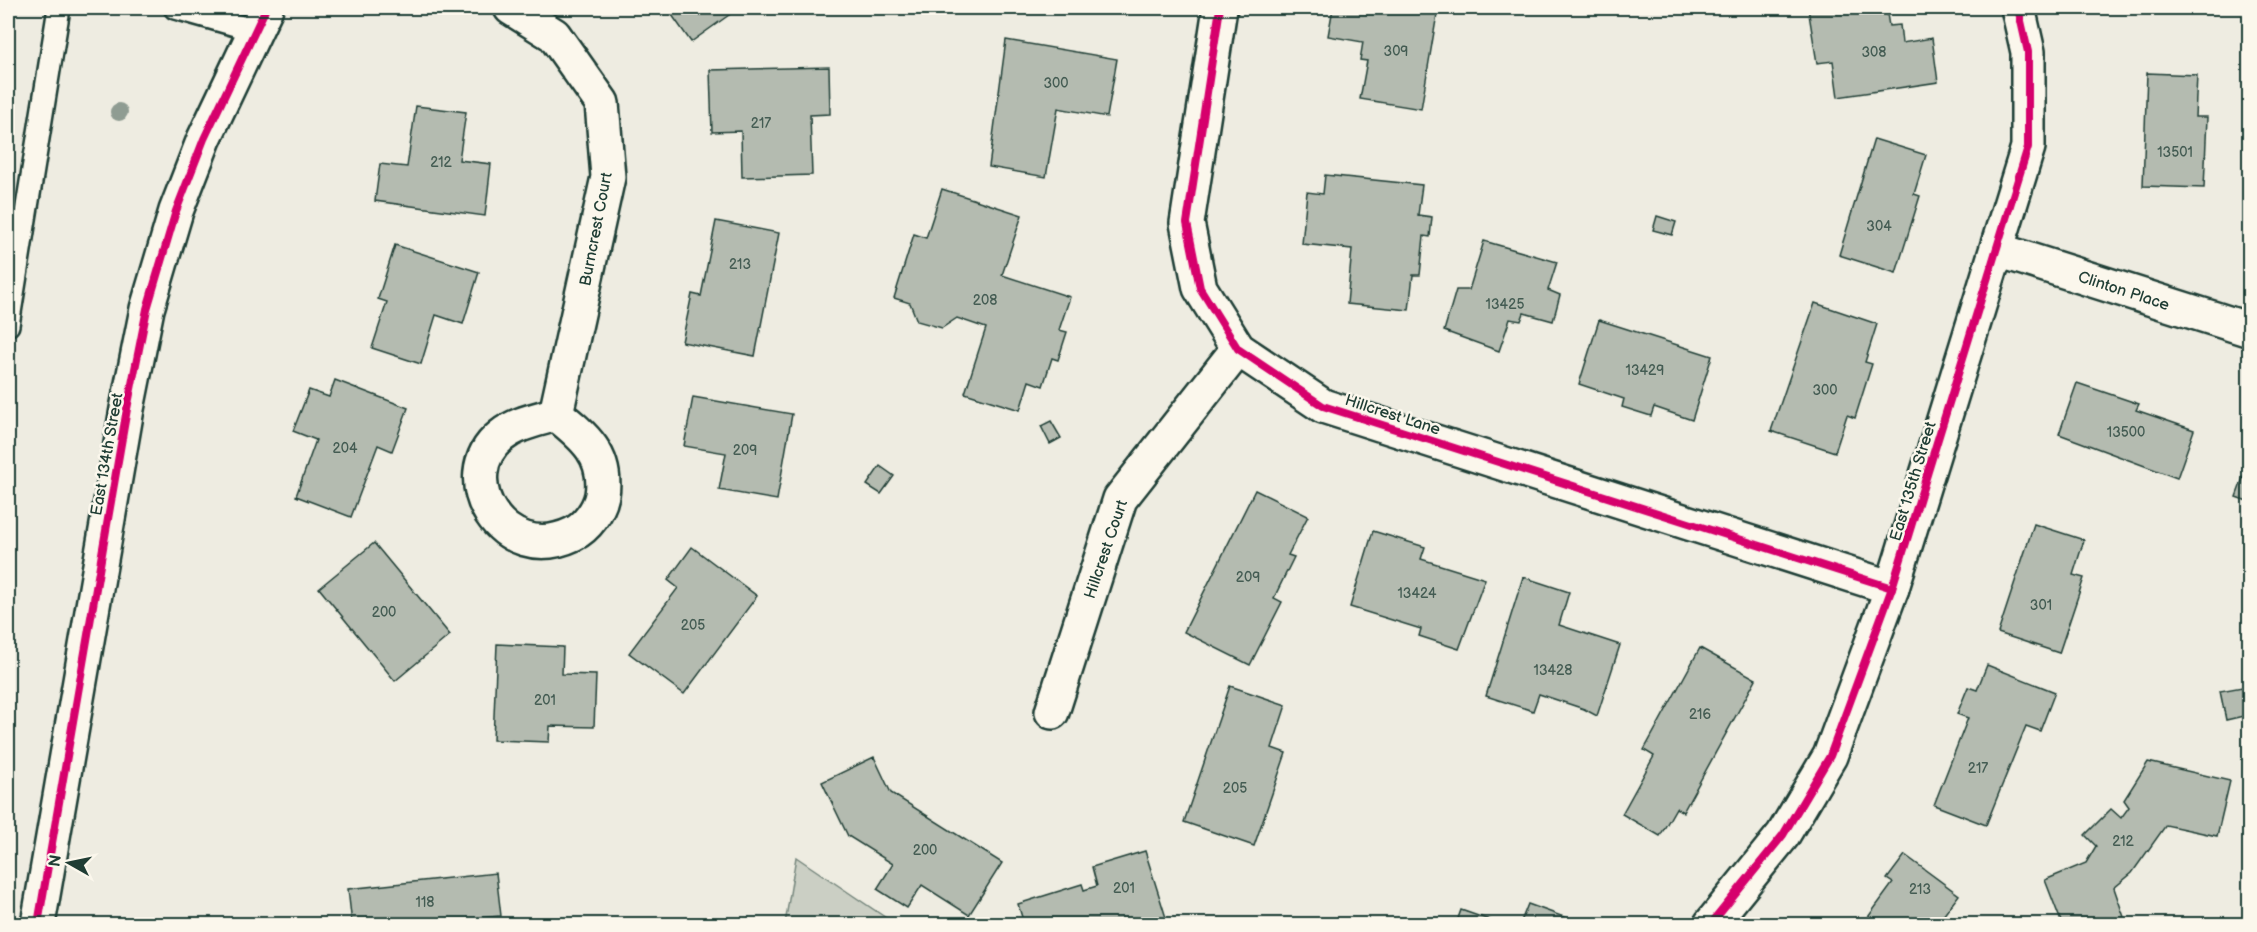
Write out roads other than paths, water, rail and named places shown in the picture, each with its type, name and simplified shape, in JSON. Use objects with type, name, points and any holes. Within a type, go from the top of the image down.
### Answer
[{"type":"street","name":"Burncrest Court","points":[[511,8],[554,35],[602,103],[608,177],[556,414]]},
{"type":"street","name":"Hillcrest Lane","points":[[1220,8],[1187,222],[1200,288],[1238,349],[1323,406],[1892,588]]},
{"type":"street","name":"East 135th Street","points":[[1712,924],[1783,835],[1830,756],[1892,588],[2028,147],[2028,52],[2018,8]]},
{"type":"street","name":"East 134th Street","points":[[38,924],[127,409],[147,309],[180,201],[204,139],[259,19]]},
{"type":"street","name":"Clinton Place","points":[[1998,250],[2250,330]]},
{"type":"street","name":"Hillcrest Court","points":[[1052,712],[1120,499],[1238,349]]},
{"type":"lane","points":[[8,325],[59,8]]},
{"type":"lane","points":[[175,8],[259,19]]}]
